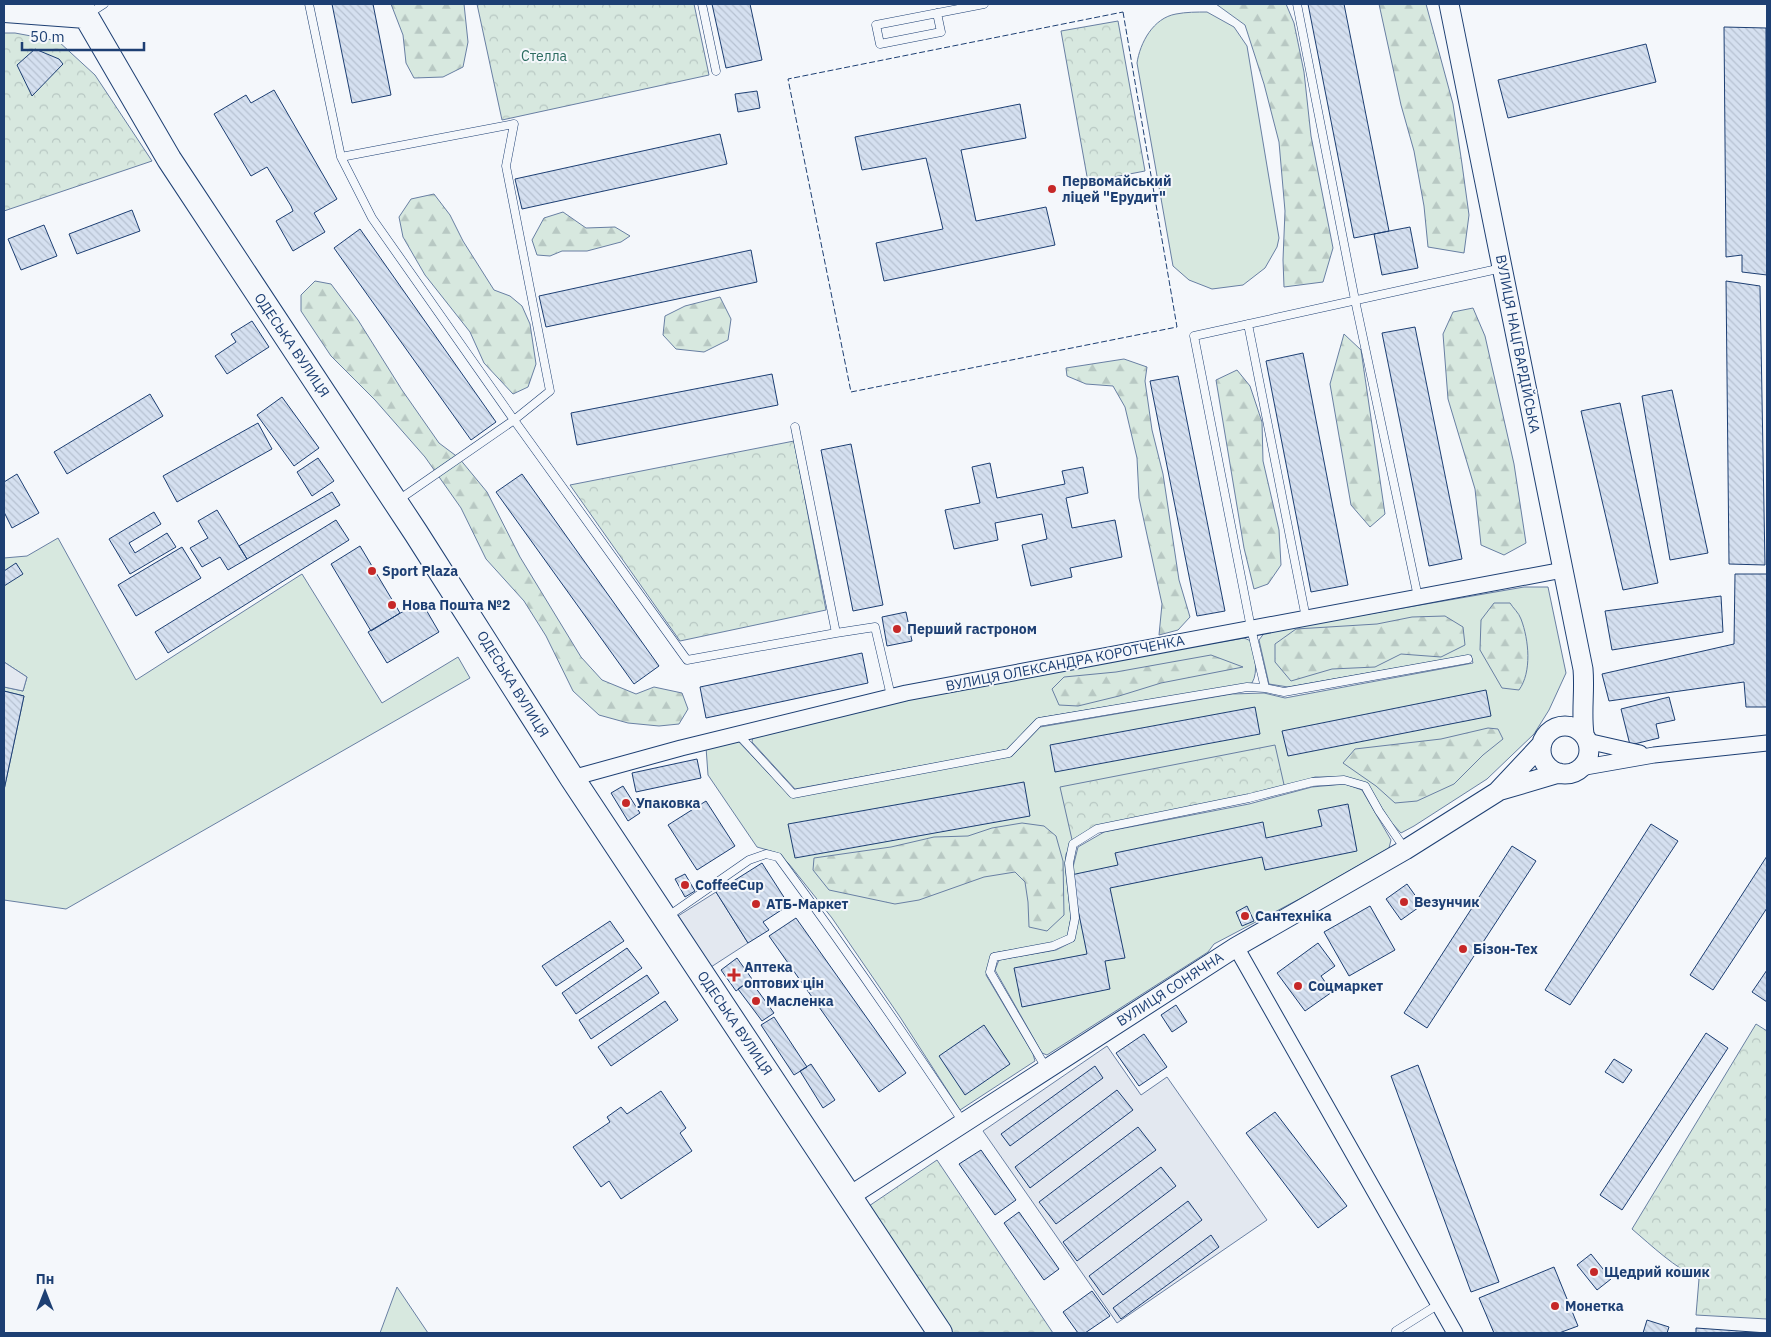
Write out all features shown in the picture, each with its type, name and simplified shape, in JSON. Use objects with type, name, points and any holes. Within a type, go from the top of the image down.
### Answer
[{"type":"main road","points":[[4,10],[28,4]]},
{"type":"main road","points":[[4,10],[90,8]]},
{"type":"main road","name":"ОДЕСЬКА ВУЛИЦЯ","points":[[90,8],[169,159],[396,502],[572,778],[940,1333]]},
{"type":"street","name":"ВУЛИЦЯ НАЦГВАРДІЙСЬКА","points":[[1449,4],[1583,669],[1582,707],[1586,738]]},
{"type":"street","name":"ВУЛИЦЯ ОЛЕКСАНДРА КОРОТЧЕНКА","points":[[572,778],[891,696],[1563,570]]},
{"type":"street","points":[[1584,686],[1574,703],[1546,737],[1543,759],[1552,770],[1559,773],[1574,772],[1586,763],[1588,756],[1586,738]]},
{"type":"street","points":[[1546,737],[1564,726],[1578,730],[1586,738],[1628,752],[1654,755]]},
{"type":"street","name":"ВУЛИЦЯ СОНЯЧНА","points":[[850,1196],[1236,947],[1406,850],[1496,792],[1546,737]]},
{"type":"street","points":[[1580,768],[1654,755],[1767,743]]},
{"type":"street","name":"ВУЛИЦЯ СОНЯЧНА","points":[[1496,792],[1559,773]]},
{"type":"street","points":[[1236,947],[1455,1333]]},
{"type":"lane","points":[[309,4],[342,156],[372,218],[514,420],[687,660],[875,627],[891,696]]},
{"type":"lane","points":[[702,4],[716,71]]},
{"type":"lane","points":[[937,13],[941,32],[880,44],[876,25],[937,13],[984,4]]},
{"type":"lane","points":[[1297,4],[1355,300],[1418,597]]},
{"type":"lane","points":[[342,156],[514,124],[506,166],[550,390],[514,420],[396,502]]},
{"type":"lane","points":[[1265,688],[1251,628],[1194,336],[1502,268]]},
{"type":"lane","points":[[1248,324],[1306,618]]},
{"type":"lane","points":[[795,427],[836,633]]},
{"type":"lane","points":[[738,734],[793,794],[1009,753],[1039,722],[1247,687],[1284,692],[1468,659]]},
{"type":"lane","points":[[1048,1070],[990,972],[994,957],[1053,946],[1071,938],[1075,918],[1069,863],[1073,844],[1097,829],[1249,798],[1312,782],[1344,780],[1365,786],[1379,811],[1406,850]]},
{"type":"lane","points":[[665,918],[749,860],[766,854],[778,857],[873,989],[964,1123]]},
{"type":"lane","points":[[1397,1333],[1396,1331],[1439,1304]]},
{"type":"green space","points":[[391,4],[464,4],[468,42],[463,67],[443,77],[414,78],[406,63],[403,35]]},
{"type":"green space","name":"Стелла","points":[[477,4],[694,4],[709,75],[502,120]]},
{"type":"green space","points":[[1216,4],[1286,4],[1294,23],[1304,72],[1311,136],[1333,248],[1323,282],[1284,287],[1285,211],[1279,142],[1264,84],[1245,25]]},
{"type":"green space","points":[[1379,4],[1426,4],[1453,104],[1469,215],[1464,253],[1428,247],[1424,206],[1414,151],[1401,105]]},
{"type":"green space","points":[[1188,12],[1207,12],[1234,27],[1247,46],[1279,238],[1277,247],[1265,268],[1243,285],[1212,289],[1189,280],[1173,266],[1137,63],[1141,47],[1154,26],[1168,16]]},
{"type":"green space","points":[[1118,21],[1145,171],[1088,182],[1061,31]]},
{"type":"green space","points":[[4,33],[15,33],[58,41],[95,75],[152,161],[4,211]]},
{"type":"green space","points":[[434,194],[450,215],[463,241],[494,290],[510,296],[522,306],[530,324],[536,364],[528,387],[513,394],[484,363],[470,332],[425,275],[403,237],[399,217],[411,199]]},
{"type":"green space","points":[[563,212],[586,228],[615,227],[630,236],[621,242],[587,251],[562,251],[550,256],[537,255],[532,240],[544,218]]},
{"type":"green space","points":[[315,281],[331,284],[358,320],[402,390],[439,443],[459,458],[487,492],[520,557],[581,657],[602,680],[636,694],[654,687],[682,693],[688,709],[679,724],[659,726],[628,723],[599,715],[573,691],[546,636],[524,601],[486,559],[461,508],[425,457],[375,400],[331,356],[301,311],[301,295]]},
{"type":"green space","points":[[720,297],[731,319],[728,340],[704,352],[676,349],[663,335],[665,316],[685,306]]},
{"type":"green space","points":[[1473,308],[1485,336],[1514,464],[1526,543],[1504,555],[1481,545],[1475,489],[1448,399],[1443,334],[1453,312]]},
{"type":"green space","points":[[1344,334],[1361,350],[1385,514],[1370,527],[1351,505],[1330,384]]},
{"type":"green space","points":[[1124,359],[1147,367],[1145,381],[1152,430],[1163,474],[1179,580],[1190,617],[1178,630],[1159,635],[1162,604],[1139,498],[1137,458],[1125,407],[1113,386],[1086,384],[1067,376],[1066,368]]},
{"type":"green space","points":[[1237,370],[1250,386],[1262,422],[1263,461],[1279,530],[1281,565],[1268,584],[1254,589],[1244,548],[1216,380]]},
{"type":"green space","points":[[794,441],[826,610],[680,641],[570,485]]},
{"type":"green space","points":[[58,538],[136,680],[302,574],[382,703],[458,657],[470,678],[66,909],[4,900],[4,790],[24,696],[4,691],[4,687],[23,691],[27,677],[4,662],[4,558],[27,556]]},
{"type":"green space","points":[[1524,587],[1548,587],[1566,673],[1549,710],[1534,734],[1487,779],[1414,826],[1401,833],[1390,821],[1366,783],[1345,777],[1315,777],[1285,789],[1097,829],[1073,844],[1066,854],[1065,865],[1071,917],[1068,935],[1053,943],[993,953],[986,975],[1033,1054],[1035,1061],[960,1110],[900,1017],[832,918],[778,853],[757,847],[708,775],[706,747],[737,740],[791,797],[1012,756],[1040,727],[1232,694],[1264,693],[1285,698],[1473,663],[1471,655],[1288,687],[1269,684],[1259,640],[1265,632]]},
{"type":"green space","points":[[1494,603],[1510,603],[1520,617],[1524,627],[1528,656],[1526,674],[1519,690],[1502,688],[1480,650],[1481,620]]},
{"type":"green space","points":[[1445,616],[1463,627],[1465,645],[1441,657],[1401,654],[1375,667],[1332,669],[1291,681],[1275,662],[1275,644],[1296,629],[1377,624],[1412,617]]},
{"type":"green space","points":[[1244,638],[1251,641],[1256,668],[1252,683],[1038,718],[1008,749],[986,754],[795,789],[752,742],[753,735],[893,700]]},
{"type":"green space","points":[[1211,655],[1243,667],[1161,683],[1078,706],[1059,705],[1052,689],[1064,677],[1116,672]]},
{"type":"green space","points":[[1488,728],[1498,729],[1503,739],[1483,755],[1454,784],[1417,801],[1395,803],[1376,786],[1343,763],[1355,749],[1441,739]]},
{"type":"green space","points":[[1275,745],[1285,789],[1097,829],[1073,844],[1060,787]]},
{"type":"green space","points":[[1345,784],[1362,790],[1391,840],[1389,848],[1307,895],[1214,944],[1208,952],[1047,1055],[1042,1053],[995,970],[999,960],[1056,950],[1074,941],[1077,919],[1071,875],[1078,847],[1104,832],[1249,804],[1312,787]]},
{"type":"green space","points":[[1022,823],[1044,826],[1056,836],[1063,861],[1064,915],[1047,931],[1029,927],[1025,882],[1015,872],[984,877],[919,900],[895,904],[829,890],[813,870],[814,858],[891,847],[934,837],[968,836],[992,828]]},
{"type":"green space","points":[[1756,1024],[1767,1031],[1767,1319],[1696,1315],[1699,1279],[1672,1263],[1632,1229]]},
{"type":"green space","points":[[937,1160],[1053,1333],[950,1333],[866,1208]]},
{"type":"green space","points":[[397,1287],[428,1333],[380,1333]]},
{"type":"shaded area","points":[[4,662],[27,677],[23,691],[4,687]]},
{"type":"shaded area","points":[[716,892],[748,943],[711,967],[678,916]]},
{"type":"shaded area","points":[[1107,1046],[1141,1095],[1167,1077],[1267,1220],[1117,1323],[983,1131]]},
{"type":"building","points":[[332,4],[373,4],[391,95],[352,103]]},
{"type":"building","points":[[712,4],[750,4],[762,60],[726,68]]},
{"type":"building","points":[[1308,4],[1344,4],[1389,231],[1354,238]]},
{"type":"building","points":[[1724,27],[1766,28],[1767,275],[1742,272],[1742,255],[1726,257]]},
{"type":"building","points":[[1646,44],[1656,82],[1508,118],[1498,80]]},
{"type":"building","points":[[35,49],[59,59],[63,64],[32,96],[17,65]]},
{"type":"building","points":[[274,90],[337,199],[314,213],[325,232],[293,251],[276,221],[293,211],[291,206],[267,167],[251,176],[214,114],[246,95],[251,103]]},
{"type":"building","points":[[757,91],[760,108],[738,112],[735,94]]},
{"type":"building","points":[[1020,104],[1026,138],[961,150],[976,221],[1046,207],[1055,245],[884,281],[876,243],[943,229],[926,158],[862,170],[855,137]]},
{"type":"building","points":[[720,134],[727,164],[522,209],[515,179]]},
{"type":"building","points":[[132,210],[140,231],[77,254],[69,234]]},
{"type":"building","points":[[44,225],[57,256],[21,270],[8,239]]},
{"type":"building","points":[[1410,227],[1418,268],[1382,275],[1374,234]]},
{"type":"building","points":[[360,229],[496,422],[471,440],[334,248]]},
{"type":"building","points":[[751,250],[757,282],[546,327],[539,296]]},
{"type":"building","points":[[1726,281],[1760,286],[1765,565],[1729,564]]},
{"type":"building","points":[[252,321],[269,347],[227,374],[215,356],[236,342],[231,334]]},
{"type":"building","points":[[1415,327],[1462,559],[1429,566],[1382,333]]},
{"type":"building","points":[[1303,353],[1348,585],[1311,592],[1266,361]]},
{"type":"building","points":[[772,374],[778,405],[577,445],[571,413]]},
{"type":"building","points":[[1178,376],[1225,611],[1197,616],[1150,381]]},
{"type":"building","points":[[1672,390],[1708,553],[1670,560],[1642,396]]},
{"type":"building","points":[[150,394],[163,416],[67,474],[54,452]]},
{"type":"building","points":[[282,397],[319,448],[294,466],[257,415]]},
{"type":"building","points":[[1620,403],[1658,583],[1623,590],[1581,411]]},
{"type":"building","points":[[258,423],[272,449],[177,502],[163,476]]},
{"type":"building","points":[[851,444],[883,605],[853,611],[821,450]]},
{"type":"building","points":[[318,458],[334,481],[312,496],[297,472]]},
{"type":"building","points":[[990,463],[997,498],[1065,484],[1062,471],[1083,467],[1088,493],[1066,498],[1072,528],[1115,520],[1122,557],[1070,568],[1072,577],[1031,586],[1022,545],[1047,539],[1042,514],[995,523],[998,540],[954,549],[945,510],[980,503],[972,467]]},
{"type":"building","points":[[17,474],[39,513],[12,528],[4,512],[4,482]]},
{"type":"building","points":[[522,474],[659,666],[634,684],[496,492]]},
{"type":"building","points":[[332,492],[340,505],[247,559],[239,546]]},
{"type":"building","points":[[217,510],[247,559],[228,570],[220,557],[202,567],[190,548],[208,538],[198,521]]},
{"type":"building","points":[[154,512],[161,524],[129,543],[135,553],[167,533],[176,547],[130,574],[109,539]]},
{"type":"building","points":[[336,520],[349,540],[168,653],[155,632]]},
{"type":"building","points":[[360,546],[400,613],[371,631],[331,564]]},
{"type":"building","points":[[182,547],[201,578],[136,616],[118,585]]},
{"type":"building","points":[[16,563],[23,574],[4,586],[4,571]]},
{"type":"building","points":[[1735,574],[1767,574],[1767,707],[1746,707],[1744,682],[1609,701],[1602,674],[1734,644]]},
{"type":"building","points":[[1721,596],[1723,632],[1612,650],[1605,611]]},
{"type":"building","points":[[421,601],[439,632],[387,663],[368,632]]},
{"type":"building","name":"Перший гастроном","points":[[906,612],[912,641],[887,646],[882,617]]},
{"type":"building","points":[[862,653],[868,683],[706,718],[700,687]]},
{"type":"building","points":[[1486,690],[1491,716],[1288,756],[1282,731]]},
{"type":"building","points":[[4,691],[24,696],[4,790]]},
{"type":"building","points":[[1669,697],[1675,720],[1656,724],[1659,738],[1630,745],[1621,709]]},
{"type":"building","points":[[1255,707],[1260,734],[1055,772],[1050,745]]},
{"type":"building","points":[[697,759],[701,778],[636,792],[632,773]]},
{"type":"building","points":[[1024,782],[1030,816],[795,858],[788,824]]},
{"type":"building","name":"Упаковка","points":[[623,786],[640,813],[628,821],[611,793]]},
{"type":"building","points":[[706,801],[735,846],[697,870],[668,825]]},
{"type":"building","points":[[1348,804],[1357,851],[1265,870],[1262,857],[1110,888],[1125,958],[1105,961],[1110,989],[1022,1007],[1014,968],[1087,954],[1071,875],[1118,865],[1115,853],[1263,822],[1266,838],[1322,826],[1318,810]]},
{"type":"building","points":[[1651,824],[1678,841],[1570,1005],[1545,990]]},
{"type":"building","points":[[1512,846],[1536,861],[1427,1028],[1404,1013]]},
{"type":"building","points":[[1767,856],[1767,908],[1713,990],[1690,975]]},
{"type":"building","name":"АТБ-Маркет","points":[[762,863],[789,905],[763,922],[769,930],[748,943],[716,892]]},
{"type":"building","name":"CoffeeCup","points":[[685,874],[695,891],[685,897],[675,879]]},
{"type":"building","name":"Везунчик","points":[[1407,884],[1422,905],[1401,920],[1386,899]]},
{"type":"building","name":"Сантехніка","points":[[1247,906],[1254,921],[1242,926],[1236,912]]},
{"type":"building","points":[[1370,906],[1395,950],[1349,976],[1324,932]]},
{"type":"building","points":[[796,918],[906,1073],[879,1092],[769,936]]},
{"type":"building","points":[[610,921],[624,941],[556,986],[542,966]]},
{"type":"building","points":[[1318,943],[1335,966],[1321,976],[1332,992],[1305,1011],[1277,973]]},
{"type":"building","points":[[627,948],[642,968],[576,1014],[562,993]]},
{"type":"building","points":[[737,958],[752,979],[736,991],[721,970]]},
{"type":"building","points":[[1767,970],[1767,1002],[1752,992]]},
{"type":"building","points":[[647,975],[659,993],[591,1039],[579,1020]]},
{"type":"building","name":"Масленка","points":[[750,980],[774,1013],[762,1021],[738,989]]},
{"type":"building","points":[[665,1001],[678,1020],[611,1066],[598,1047]]},
{"type":"building","points":[[1176,1005],[1187,1022],[1172,1032],[1161,1015]]},
{"type":"building","points":[[774,1017],[807,1067],[794,1075],[761,1025]]},
{"type":"building","points":[[984,1025],[1010,1064],[965,1095],[939,1056]]},
{"type":"building","points":[[1706,1033],[1728,1048],[1622,1210],[1600,1195]]},
{"type":"building","points":[[1144,1034],[1167,1067],[1139,1086],[1116,1053]]},
{"type":"building","points":[[1614,1059],[1632,1070],[1623,1083],[1605,1072]]},
{"type":"building","points":[[811,1064],[835,1100],[823,1108],[800,1071]]},
{"type":"building","points":[[1418,1065],[1499,1282],[1471,1292],[1391,1076]]},
{"type":"building","points":[[1095,1066],[1103,1078],[1010,1146],[1001,1134]]},
{"type":"building","points":[[1117,1090],[1133,1110],[1030,1188],[1015,1167]]},
{"type":"building","points":[[661,1091],[686,1128],[680,1133],[692,1151],[621,1199],[609,1181],[601,1187],[573,1147],[610,1122],[607,1117],[621,1107],[627,1114]]},
{"type":"building","points":[[1275,1112],[1347,1206],[1318,1228],[1246,1133]]},
{"type":"building","points":[[1138,1127],[1156,1150],[1056,1224],[1039,1202]]},
{"type":"building","points":[[981,1150],[1016,1200],[995,1215],[959,1164]]},
{"type":"building","points":[[1161,1167],[1176,1186],[1077,1261],[1063,1242]]},
{"type":"building","points":[[1188,1201],[1202,1220],[1103,1295],[1089,1276]]},
{"type":"building","points":[[1019,1212],[1059,1269],[1044,1280],[1004,1223]]},
{"type":"building","points":[[1211,1235],[1219,1247],[1121,1319],[1113,1308]]},
{"type":"building","name":"Щедрий кошик","points":[[1591,1254],[1611,1279],[1597,1290],[1577,1265]]},
{"type":"building","points":[[1554,1267],[1578,1326],[1559,1333],[1494,1333],[1479,1298]]},
{"type":"building","points":[[1092,1291],[1110,1316],[1085,1333],[1078,1333],[1063,1312]]},
{"type":"building","points":[[1647,1320],[1669,1327],[1667,1333],[1643,1333]]},
{"type":"building","points":[[1696,1328],[1767,1333],[1696,1333]]},
{"type":"fence","points":[[1123,12],[1177,327],[851,392],[788,79],[1123,12]]},
{"type":"place","name":"Первомайський ліцей \"Ерудит\"","points":[[1052,189]]},
{"type":"place","name":"Sport Plaza","points":[[372,571]]},
{"type":"place","name":"Нова Пошта №2","points":[[392,605]]},
{"type":"place","name":"Перший гастроном","points":[[897,629]]},
{"type":"place","name":"Упаковка","points":[[626,803]]},
{"type":"place","name":"CoffeeCup","points":[[685,885]]},
{"type":"place","name":"Везунчик","points":[[1404,902]]},
{"type":"place","name":"АТБ-Маркет","points":[[756,904]]},
{"type":"place","name":"Сантехніка","points":[[1245,916]]},
{"type":"place","name":"Бізон-Тех","points":[[1463,949]]},
{"type":"place","name":"Аптека оптових цін","points":[[734,975]]},
{"type":"place","name":"Соцмаркет","points":[[1298,986]]},
{"type":"place","name":"Масленка","points":[[756,1001]]},
{"type":"place","name":"Щедрий кошик","points":[[1594,1272]]},
{"type":"place","name":"Монетка","points":[[1555,1306]]}]
